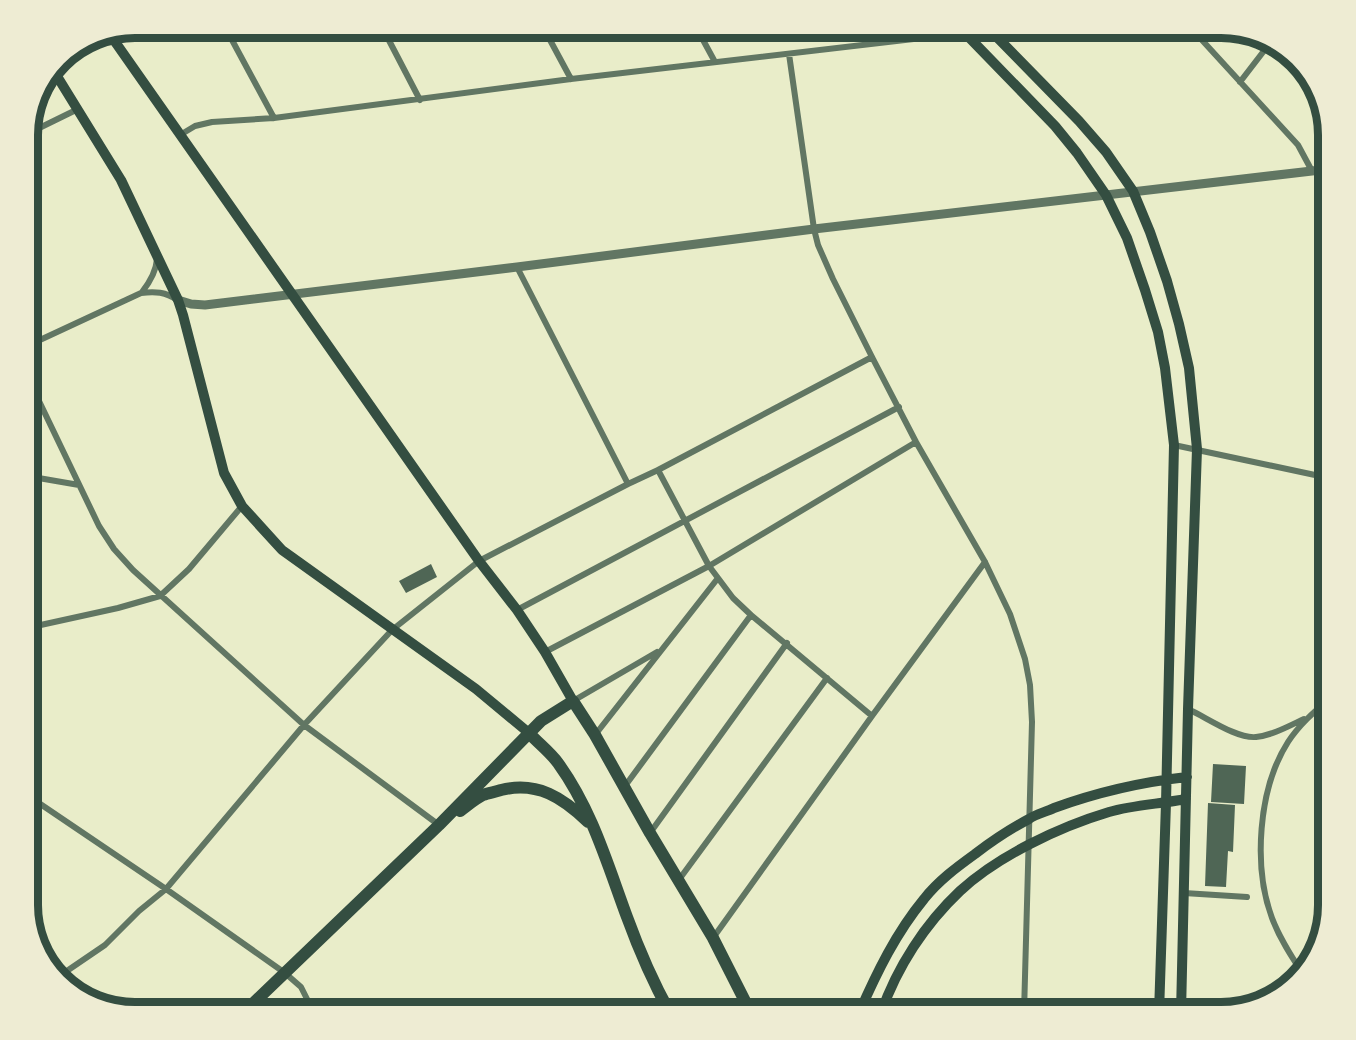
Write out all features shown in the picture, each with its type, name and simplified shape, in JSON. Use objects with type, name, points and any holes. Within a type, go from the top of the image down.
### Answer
[{"type":"main road","points":[[970,38],[1055,126],[1107,195],[1127,238],[1158,332],[1174,445],[1159,1002]]},
{"type":"main road","points":[[998,38],[1079,121],[1106,152],[1133,191],[1150,231],[1190,368],[1197,450],[1181,1002]]},
{"type":"main road","points":[[113,40],[545,652],[713,938],[745,1002]]},
{"type":"main road","points":[[57,75],[121,180],[178,300],[224,473],[242,506],[282,550],[476,689],[529,733],[556,761],[573,786],[596,829],[640,951],[664,1002]]},
{"type":"main road","points":[[255,1002],[439,825],[529,733],[541,722],[573,701]]},
{"type":"main road","points":[[864,1002],[891,945],[926,896],[947,876],[993,841],[1030,818],[1098,794],[1166,779],[1186,777]]},
{"type":"main road","points":[[439,825],[483,795],[512,788],[525,788],[541,790],[572,806],[596,829]]},
{"type":"main road","points":[[886,1002],[902,966],[927,928],[961,890],[978,878],[1028,845],[1072,824],[1111,811],[1186,799]]},
{"type":"street","points":[[231,38],[274,118]]},
{"type":"street","points":[[388,38],[420,100]]},
{"type":"street","points":[[549,38],[571,79]]},
{"type":"street","points":[[702,38],[715,62]]},
{"type":"street","points":[[180,135],[195,126],[212,122],[274,118],[904,38]]},
{"type":"street","points":[[1200,38],[1298,145],[1312,171]]},
{"type":"street","points":[[1240,82],[1266,48]]},
{"type":"street","points":[[789,54],[818,245],[832,279],[916,442],[985,562],[1010,614],[1025,659],[1032,722],[1024,1002]]},
{"type":"street","points":[[38,129],[78,109]]},
{"type":"street","points":[[38,341],[141,293],[157,292],[191,304],[205,305],[814,229],[1318,170]]},
{"type":"street","points":[[141,293],[151,280],[157,256]]},
{"type":"street","points":[[517,267],[628,484]]},
{"type":"street","points":[[65,973],[105,945],[139,911],[166,889],[304,725],[392,630],[479,561],[628,484],[658,471],[872,357]]},
{"type":"street","points":[[38,399],[99,526],[114,549],[133,570],[304,725],[439,825]]},
{"type":"street","points":[[517,610],[899,407]]},
{"type":"street","points":[[545,652],[709,566],[916,442]]},
{"type":"street","points":[[1174,445],[1318,476]]},
{"type":"street","points":[[658,471],[709,566],[733,598],[872,716]]},
{"type":"street","points":[[38,478],[79,485]]},
{"type":"street","points":[[38,626],[160,596],[189,569],[242,506]]},
{"type":"street","points":[[713,938],[985,562]]},
{"type":"street","points":[[595,735],[718,578]]},
{"type":"street","points":[[624,787],[751,615]]},
{"type":"street","points":[[650,833],[786,643]]},
{"type":"street","points":[[573,701],[660,650]]},
{"type":"street","points":[[678,881],[827,678]]},
{"type":"street","points":[[1298,966],[1281,937],[1267,901],[1261,869],[1261,830],[1268,789],[1278,762],[1288,742],[1318,708]]},
{"type":"street","points":[[1188,709],[1241,736],[1254,738],[1275,732],[1308,717]]},
{"type":"street","points":[[38,802],[285,973],[301,987],[308,1002]]},
{"type":"street","points":[[1184,893],[1247,897]]},
{"type":"building","points":[[431,564],[437,577],[406,593],[399,581]]},
{"type":"building","points":[[1213,764],[1246,766],[1244,804],[1211,802]]},
{"type":"building","points":[[1208,803],[1235,805],[1233,852],[1228,851],[1226,887],[1205,886]]}]
